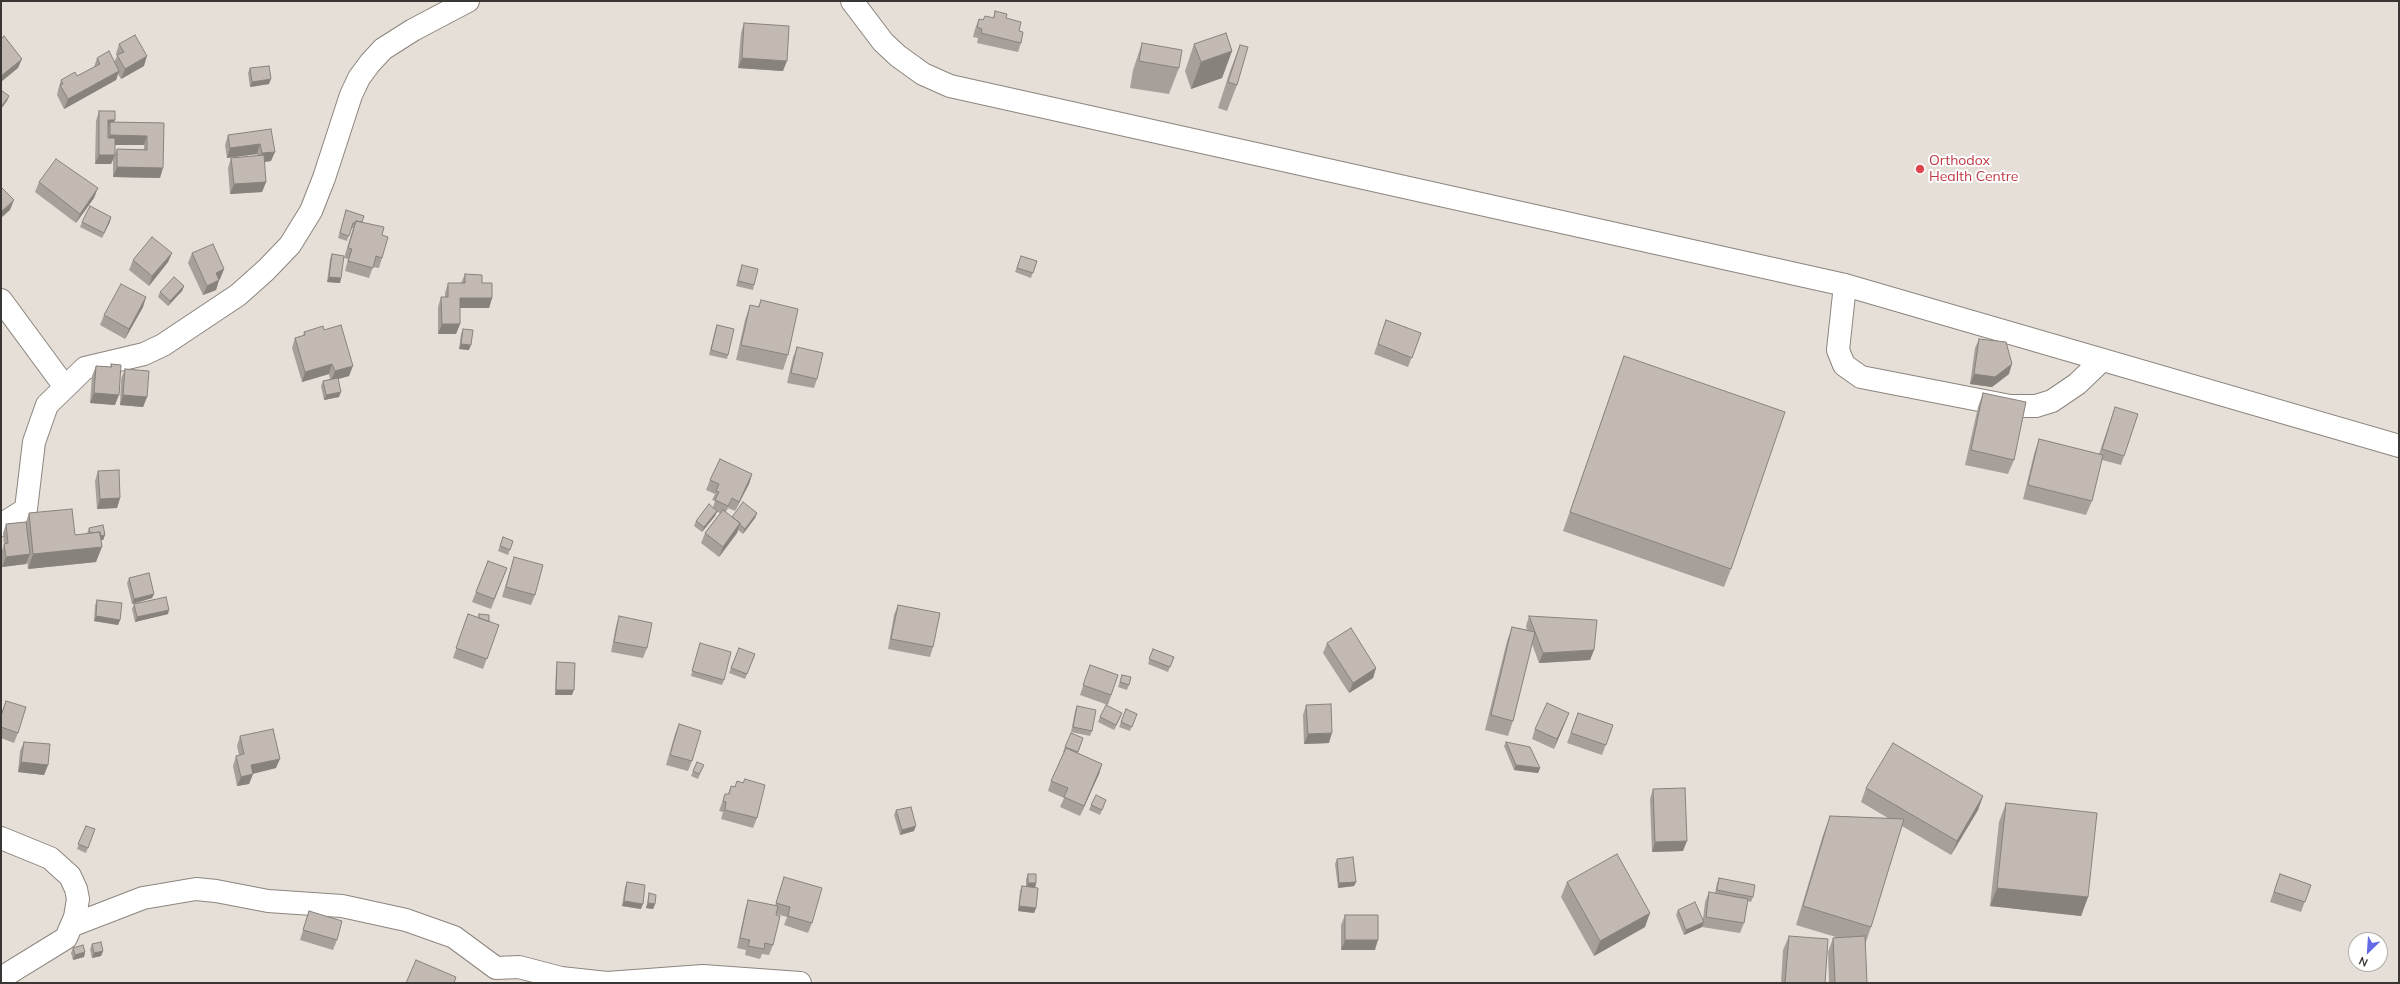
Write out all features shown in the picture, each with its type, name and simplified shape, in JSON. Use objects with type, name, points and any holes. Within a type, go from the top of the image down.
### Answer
[{"type":"street","points":[[1,525],[26,510],[34,442],[47,405],[85,368],[144,354],[163,345],[238,295],[266,270],[290,245],[311,210],[324,178],[351,96],[359,78],[370,63],[384,49],[413,30],[468,1]]},
{"type":"street","points":[[852,1],[883,42],[898,56],[923,74],[950,86],[1845,285],[1969,320],[2101,361],[2399,446]]},
{"type":"street","points":[[1845,285],[1838,354],[1849,371],[1874,381],[2010,406],[2036,406],[2052,402],[2077,384],[2101,361]]},
{"type":"street","points":[[1,300],[65,387]]},
{"type":"street","points":[[1,838],[50,858],[70,876],[76,889],[78,899],[73,925],[66,938],[1,978]]},
{"type":"street","points":[[73,925],[143,898],[196,889],[216,890],[268,901],[342,906],[406,920],[454,937],[496,968],[519,967],[561,978],[608,983],[703,976],[800,983]]},
{"type":"building","points":[[995,11],[1007,14],[1006,18],[1021,22],[1019,31],[1023,32],[1021,43],[981,33],[982,29],[977,27],[979,19],[983,20],[985,16],[994,18]]},
{"type":"building","points":[[744,23],[789,26],[787,61],[742,58]]},
{"type":"building","points":[[1226,33],[1232,51],[1201,62],[1194,44]]},
{"type":"building","points":[[135,35],[147,56],[125,69],[117,55],[124,52],[119,44]]},
{"type":"building","points":[[4,36],[22,59],[1,76],[1,39]]},
{"type":"building","points":[[1142,43],[1182,50],[1179,68],[1139,61]]},
{"type":"building","points":[[1240,45],[1248,47],[1237,85],[1228,82]]},
{"type":"building","points":[[109,51],[119,71],[68,99],[60,85],[63,84],[61,80],[75,72],[77,76],[100,64],[97,58]]},
{"type":"building","points":[[269,66],[271,79],[252,82],[250,68]]},
{"type":"building","points":[[1,90],[9,96],[1,107]]},
{"type":"building","points":[[99,111],[115,111],[115,120],[108,120],[108,138],[115,138],[115,155],[99,155]]},
{"type":"building","points":[[110,122],[164,123],[163,168],[117,167],[117,149],[147,150],[147,136],[110,135]]},
{"type":"building","points":[[271,129],[275,152],[262,153],[260,144],[230,148],[228,135]]},
{"type":"building","points":[[264,155],[266,182],[234,184],[231,158]]},
{"type":"building","points":[[56,159],[98,188],[80,214],[39,182]]},
{"type":"building","points":[[1,187],[14,200],[1,212]]},
{"type":"building","points":[[90,206],[111,217],[104,233],[82,222]]},
{"type":"building","points":[[346,210],[364,216],[362,222],[356,221],[353,223],[349,236],[340,233]]},
{"type":"building","points":[[356,221],[384,227],[382,235],[388,237],[382,258],[376,256],[373,268],[348,261],[352,249],[348,248]]},
{"type":"building","points":[[152,237],[172,253],[152,276],[133,260]]},
{"type":"building","points":[[213,244],[224,269],[216,273],[219,280],[207,286],[192,253]]},
{"type":"building","points":[[332,254],[344,256],[341,278],[329,277]]},
{"type":"building","points":[[1021,256],[1037,261],[1033,273],[1017,268]]},
{"type":"building","points":[[742,265],[758,269],[754,285],[738,281]]},
{"type":"building","points":[[465,274],[482,275],[482,283],[492,283],[492,298],[460,298],[460,324],[442,324],[441,297],[448,297],[448,283],[465,283]]},
{"type":"building","points":[[174,277],[184,286],[170,301],[160,292]]},
{"type":"building","points":[[121,284],[146,297],[129,329],[104,315]]},
{"type":"building","points":[[761,300],[798,309],[788,355],[741,345],[750,305],[759,307]]},
{"type":"building","points":[[1386,320],[1421,333],[1412,358],[1378,344]]},
{"type":"building","points":[[341,325],[353,366],[335,371],[332,364],[305,372],[295,338],[305,335],[304,332],[323,326],[324,330]]},
{"type":"building","points":[[717,325],[734,329],[728,355],[711,350]]},
{"type":"building","points":[[463,329],[473,330],[471,345],[461,344]]},
{"type":"building","points":[[1979,339],[2006,342],[2012,364],[1995,377],[1974,374]]},
{"type":"building","points":[[797,347],[823,353],[817,379],[791,373]]},
{"type":"building","points":[[1624,356],[1785,412],[1731,569],[1570,512]]},
{"type":"building","points":[[111,364],[121,365],[119,395],[94,393],[96,366],[112,367]]},
{"type":"building","points":[[125,369],[149,371],[147,397],[123,395]]},
{"type":"building","points":[[338,378],[341,392],[326,395],[323,381]]},
{"type":"building","points":[[1983,393],[2026,402],[2014,460],[1971,450]]},
{"type":"building","points":[[2115,407],[2138,414],[2124,456],[2102,449]]},
{"type":"building","points":[[2039,439],[2103,455],[2092,501],[2028,485]]},
{"type":"building","points":[[720,459],[752,474],[739,502],[732,498],[728,506],[715,500],[719,492],[716,491],[719,484],[710,480]]},
{"type":"building","points":[[119,470],[120,498],[100,499],[98,471]]},
{"type":"building","points":[[743,502],[757,513],[745,529],[732,517]]},
{"type":"building","points":[[709,504],[717,511],[704,527],[696,521]]},
{"type":"building","points":[[72,509],[75,535],[100,532],[102,547],[33,554],[29,513]]},
{"type":"building","points":[[723,510],[740,523],[723,547],[705,533]]},
{"type":"building","points":[[26,522],[30,554],[6,557],[4,544],[8,543],[6,524]]},
{"type":"building","points":[[103,525],[105,535],[100,536],[100,532],[90,533],[89,528]]},
{"type":"building","points":[[503,537],[513,541],[510,550],[500,546]]},
{"type":"building","points":[[514,557],[543,565],[535,595],[506,587]]},
{"type":"building","points":[[488,561],[507,568],[494,599],[476,592]]},
{"type":"building","points":[[149,573],[154,594],[134,599],[129,578]]},
{"type":"building","points":[[166,597],[169,610],[137,617],[134,604]]},
{"type":"building","points":[[97,600],[122,603],[120,620],[96,616]]},
{"type":"building","points":[[898,605],[940,613],[933,647],[891,639]]},
{"type":"building","points":[[468,614],[499,625],[487,659],[456,648]]},
{"type":"building","points":[[479,614],[489,615],[489,621],[479,618]]},
{"type":"building","points":[[619,616],[652,623],[647,648],[614,642]]},
{"type":"building","points":[[1529,616],[1597,620],[1594,650],[1543,653]]},
{"type":"building","points":[[1512,627],[1535,632],[1513,721],[1491,715]]},
{"type":"building","points":[[1351,628],[1376,668],[1353,683],[1327,643]]},
{"type":"building","points":[[700,643],[731,652],[724,680],[692,671]]},
{"type":"building","points":[[739,648],[755,654],[747,674],[731,668]]},
{"type":"building","points":[[1153,649],[1174,657],[1170,667],[1149,659]]},
{"type":"building","points":[[557,662],[575,663],[574,690],[556,690]]},
{"type":"building","points":[[1090,665],[1118,675],[1111,695],[1083,685]]},
{"type":"building","points":[[1122,675],[1131,677],[1129,685],[1120,682]]},
{"type":"building","points":[[6,701],[26,707],[18,733],[1,727],[1,716]]},
{"type":"building","points":[[1547,703],[1569,713],[1557,739],[1535,729]]},
{"type":"building","points":[[1331,704],[1332,733],[1308,734],[1306,705]]},
{"type":"building","points":[[1106,705],[1122,713],[1116,725],[1100,717]]},
{"type":"building","points":[[1077,706],[1096,710],[1092,731],[1073,727]]},
{"type":"building","points":[[1126,709],[1137,714],[1132,727],[1121,722]]},
{"type":"building","points":[[1578,713],[1613,725],[1606,745],[1571,733]]},
{"type":"building","points":[[679,724],[701,731],[692,761],[670,755]]},
{"type":"building","points":[[273,729],[280,759],[251,765],[253,774],[241,777],[236,756],[244,754],[240,736]]},
{"type":"building","points":[[1071,733],[1083,738],[1078,752],[1065,747]]},
{"type":"building","points":[[24,742],[50,744],[48,765],[21,762]]},
{"type":"building","points":[[1506,742],[1530,747],[1540,768],[1516,765]]},
{"type":"building","points":[[1893,743],[1983,796],[1957,841],[1866,788]]},
{"type":"building","points":[[1066,748],[1102,764],[1084,806],[1064,797],[1068,788],[1051,781]]},
{"type":"building","points":[[697,762],[704,765],[699,774],[693,771]]},
{"type":"building","points":[[745,779],[765,785],[757,818],[725,810],[726,802],[723,801],[725,794],[729,794],[731,786],[735,787],[737,781],[743,783]]},
{"type":"building","points":[[1685,788],[1687,841],[1655,842],[1653,789]]},
{"type":"building","points":[[1096,795],[1106,800],[1102,810],[1091,805]]},
{"type":"building","points":[[2006,803],[2097,813],[2088,897],[1997,888]]},
{"type":"building","points":[[911,807],[916,826],[902,830],[896,810]]},
{"type":"building","points":[[1830,816],[1904,819],[1871,927],[1803,906]]},
{"type":"building","points":[[86,826],[95,829],[88,848],[78,844]]},
{"type":"building","points":[[1617,854],[1650,913],[1600,941],[1567,882]]},
{"type":"building","points":[[1353,857],[1356,882],[1339,883],[1337,859]]},
{"type":"building","points":[[1028,874],[1036,874],[1036,883],[1028,883]]},
{"type":"building","points":[[2280,874],[2311,885],[2305,902],[2274,892]]},
{"type":"building","points":[[784,877],[822,888],[812,923],[788,916],[790,907],[776,903]]},
{"type":"building","points":[[1719,878],[1755,885],[1753,897],[1717,890]]},
{"type":"building","points":[[627,882],[645,885],[643,904],[624,901]]},
{"type":"building","points":[[1022,886],[1038,888],[1036,908],[1019,906]]},
{"type":"building","points":[[1709,892],[1748,899],[1744,923],[1706,917]]},
{"type":"building","points":[[649,893],[656,895],[655,904],[648,903]]},
{"type":"building","points":[[748,900],[778,906],[776,915],[780,916],[773,945],[765,943],[764,949],[748,946],[750,940],[740,938]]},
{"type":"building","points":[[1695,902],[1704,922],[1686,930],[1678,910]]},
{"type":"building","points":[[309,911],[342,921],[337,940],[303,930]]},
{"type":"building","points":[[1345,915],[1378,915],[1378,940],[1345,940]]},
{"type":"building","points":[[1789,936],[1828,939],[1825,983],[1785,983]]},
{"type":"building","points":[[1865,936],[1867,983],[1835,983],[1833,938]]},
{"type":"building","points":[[101,942],[103,951],[94,953],[92,944]]},
{"type":"building","points":[[83,945],[85,952],[75,955],[73,948]]},
{"type":"building","points":[[416,960],[456,977],[454,983],[406,983]]},
{"type":"place","name":"Orthodox Health Centre","points":[[1920,169]]}]
